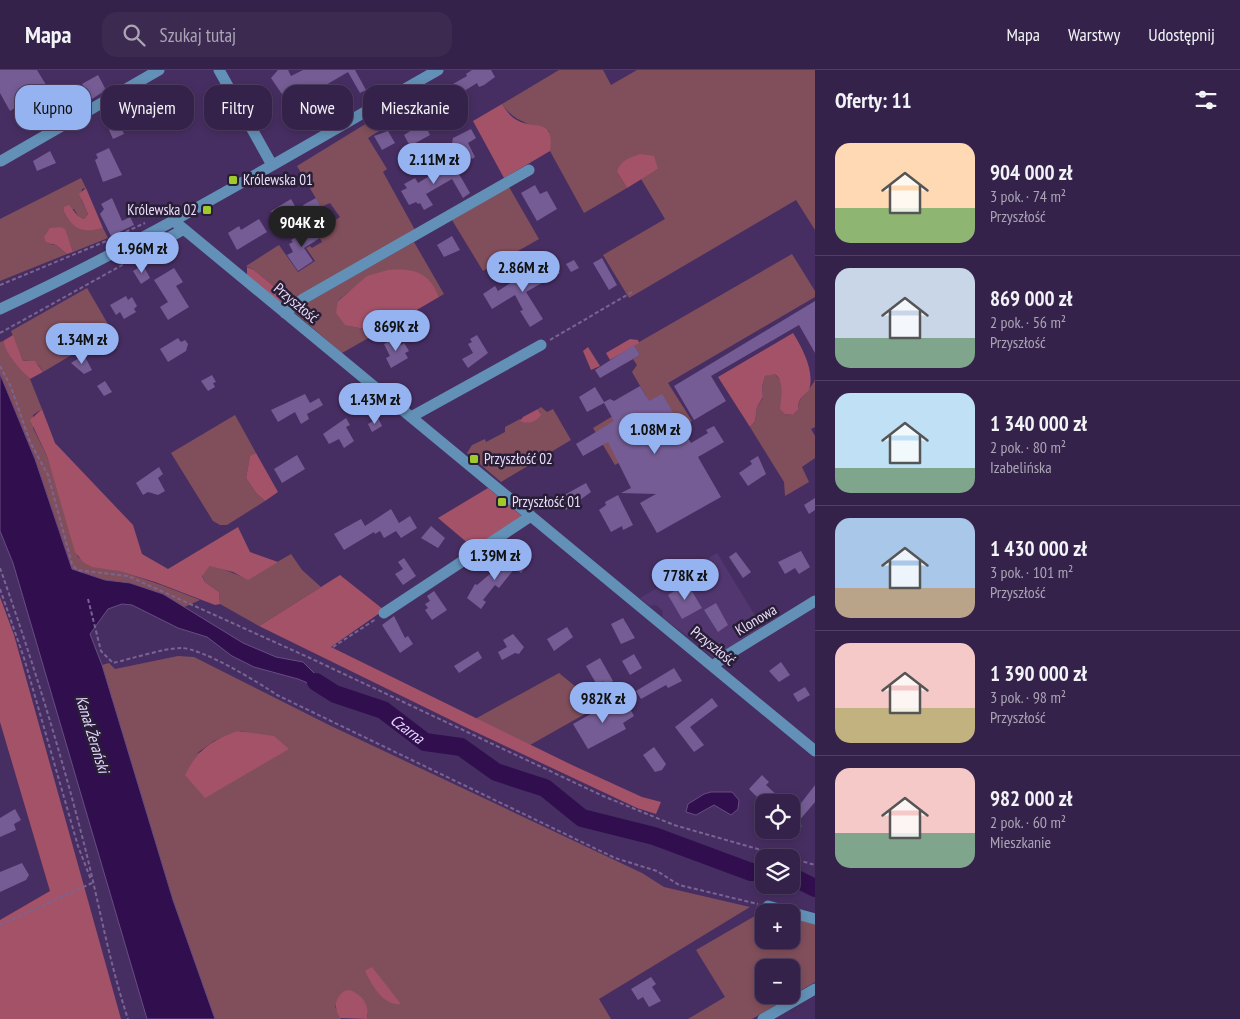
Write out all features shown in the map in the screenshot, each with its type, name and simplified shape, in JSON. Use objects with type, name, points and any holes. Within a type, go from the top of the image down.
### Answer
[{"type":"street","points":[[1,161],[159,70]]},
{"type":"street","points":[[219,70],[272,165]]},
{"type":"street","points":[[0,309],[71,276],[174,221],[438,70]]},
{"type":"street","points":[[285,314],[311,294],[529,170]]},
{"type":"street","name":"Przyszłość","points":[[174,221],[815,751]]},
{"type":"street","points":[[149,249],[184,229]]},
{"type":"street","points":[[411,417],[541,345]]},
{"type":"street","points":[[384,613],[531,516]]},
{"type":"street","name":"Klonowa","points":[[713,666],[724,657],[815,601]]},
{"type":"street","points":[[800,914],[815,918]]},
{"type":"street","points":[[763,1019],[815,990]]},
{"type":"path","points":[[0,286],[148,222]]},
{"type":"path","points":[[0,334],[149,249]]},
{"type":"path","points":[[541,345],[632,292]]},
{"type":"path","points":[[0,366],[11,387],[30,442],[48,475],[72,564],[76,570],[128,576],[310,658],[604,796],[674,825],[758,849]]},
{"type":"path","points":[[0,568],[34,670],[82,834],[114,974],[128,1019]]},
{"type":"path","points":[[0,589],[24,658],[78,846],[92,883]]},
{"type":"path","points":[[88,599],[101,651],[113,663],[181,648],[196,652],[257,681],[277,695],[615,858],[657,871],[679,885],[760,904]]},
{"type":"path","points":[[333,647],[384,613]]},
{"type":"path","points":[[800,861],[815,865]]},
{"type":"path","points":[[0,925],[92,883]]},
{"type":"shaded area","points":[[559,70],[603,70],[611,85],[637,70],[815,70],[815,230],[796,200],[629,298],[603,255],[665,219],[641,179],[658,169],[617,172],[627,188],[584,213],[550,151],[549,131],[517,119],[502,104]]},
{"type":"shaded area","points":[[502,104],[515,119],[542,126],[549,133],[551,140],[550,151],[504,178],[473,121]]},
{"type":"shaded area","points":[[363,126],[363,130],[378,130],[368,138],[387,169],[383,172],[415,230],[293,302],[254,270],[246,266],[279,245],[298,272],[315,261],[306,248],[310,246],[312,248],[322,242],[318,235],[321,229],[340,217],[330,203],[321,207],[297,166]]},
{"type":"shaded area","points":[[640,154],[654,156],[658,169],[627,188],[617,172],[618,168],[626,160]]},
{"type":"shaded area","points":[[81,178],[86,188],[82,189],[81,199],[88,214],[84,219],[78,216],[74,209],[64,212],[71,222],[80,228],[91,230],[103,228],[108,238],[73,252],[70,244],[50,244],[56,245],[67,254],[0,281],[0,219]]},
{"type":"shaded area","points":[[509,187],[539,239],[483,271],[452,220]]},
{"type":"shaded area","points":[[86,188],[103,228],[80,229],[72,223],[64,212],[64,207],[69,205],[78,216],[84,219],[88,214],[79,194]]},
{"type":"shaded area","points":[[61,227],[65,229],[73,252],[67,254],[56,245],[46,242],[44,237],[50,228]]},
{"type":"shaded area","points":[[414,242],[444,294],[439,297],[430,283],[419,274],[406,271],[377,276],[362,283],[338,301],[350,326],[364,329],[372,336],[342,353],[295,313],[296,309]]},
{"type":"shaded area","points":[[792,254],[815,291],[815,297],[668,383],[692,421],[615,465],[593,428],[646,396],[632,372],[637,365],[633,359],[640,355],[634,345]]},
{"type":"shaded area","points":[[247,267],[254,270],[293,302],[282,304],[247,276]]},
{"type":"shaded area","points":[[388,270],[406,270],[419,273],[430,282],[439,297],[372,336],[364,329],[345,325],[336,313],[338,301],[367,276]]},
{"type":"shaded area","points":[[87,288],[112,331],[43,372],[35,362],[23,361],[11,331]]},
{"type":"shaded area","points":[[793,333],[801,346],[809,368],[809,390],[801,398],[798,410],[793,415],[785,414],[780,409],[782,390],[778,377],[775,374],[765,376],[762,387],[763,397],[757,407],[755,421],[750,427],[718,377]]},
{"type":"shaded area","points":[[13,335],[23,361],[35,361],[43,372],[30,379],[14,362],[3,341]]},
{"type":"shaded area","points":[[630,339],[638,340],[639,343],[610,360],[606,353]]},
{"type":"shaded area","points":[[3,341],[12,359],[30,379],[42,409],[33,415],[33,428],[47,456],[78,557],[91,564],[135,576],[200,600],[182,608],[163,594],[130,583],[105,580],[72,569],[35,459],[0,374],[0,342]]},
{"type":"shaded area","points":[[588,347],[600,366],[591,370],[583,351]]},
{"type":"shaded area","points":[[775,374],[782,383],[785,414],[793,415],[798,410],[800,401],[815,380],[815,427],[811,429],[815,436],[815,458],[802,467],[809,482],[785,496],[784,482],[750,427],[755,421],[757,407],[763,398],[762,387],[765,376]]},
{"type":"shaded area","points":[[541,407],[547,412],[553,409],[571,440],[501,482],[467,453],[472,445],[485,439],[486,442],[505,432],[505,427],[520,419],[528,423],[540,412],[538,409]]},
{"type":"shaded area","points":[[42,409],[55,443],[133,525],[142,554],[168,569],[238,527],[250,552],[278,562],[248,580],[233,572],[210,566],[202,576],[205,582],[219,592],[220,604],[215,605],[155,582],[119,571],[92,567],[83,562],[75,552],[47,456],[30,420]]},
{"type":"shaded area","points":[[538,409],[541,415],[537,419],[529,423],[520,421],[523,417]]},
{"type":"shaded area","points":[[235,415],[256,453],[250,457],[246,478],[256,493],[265,501],[227,525],[220,525],[213,521],[171,453]]},
{"type":"shaded area","points":[[256,453],[278,492],[265,501],[256,493],[246,478],[250,456]]},
{"type":"shaded area","points":[[488,488],[523,517],[476,550],[438,518]]},
{"type":"shaded area","points":[[717,553],[762,627],[713,658],[697,644],[698,640],[691,634],[687,636],[662,617],[663,611],[656,605],[650,606],[640,598]]},
{"type":"shaded area","points":[[291,554],[302,570],[321,587],[259,626],[220,604],[219,592],[205,582],[202,575],[210,566],[215,566],[248,579]]},
{"type":"shaded area","points":[[340,575],[384,610],[331,647],[572,765],[642,797],[661,802],[656,814],[637,808],[465,727],[259,626]]},
{"type":"shaded area","points":[[0,597],[14,635],[121,1019],[0,1019],[0,920],[50,891],[0,722]]},
{"type":"shaded area","points":[[178,656],[194,657],[329,725],[642,873],[664,887],[750,907],[599,999],[611,1019],[367,1019],[368,1013],[335,1006],[341,1019],[215,1019],[173,900],[102,665],[109,663],[115,669]],"holes":[[[237,731],[246,732],[196,754],[214,741]]]},
{"type":"shaded area","points":[[559,673],[599,706],[530,745],[475,719]]},
{"type":"shaded area","points":[[237,731],[274,736],[289,749],[205,798],[185,775],[195,759],[206,747]]},
{"type":"shaded area","points":[[755,916],[755,949],[800,949],[800,920],[815,924],[815,982],[800,991],[800,959],[755,959],[755,1004],[778,1004],[752,1019],[688,1019],[725,997],[696,950]]},
{"type":"shaded area","points":[[372,967],[401,1004],[389,1002],[379,994],[365,971]]},
{"type":"shaded area","points":[[350,990],[359,995],[364,1001],[368,1014],[367,1019],[340,1018],[336,1007],[338,997],[344,991]]},
{"type":"water","name":"Kanał Żerański","points":[[0,374],[35,459],[72,569],[105,580],[130,583],[163,594],[243,643],[276,657],[303,662],[335,694],[298,679],[254,667],[232,656],[207,637],[178,628],[132,605],[122,604],[108,609],[90,634],[102,665],[173,900],[215,1019],[147,1019],[13,563],[0,531]]},
{"type":"water","points":[[711,792],[732,792],[739,800],[738,809],[731,815],[714,805],[696,815],[686,812],[688,804]]},
{"type":"building","points":[[0,70],[37,70],[46,85],[15,85],[15,108],[10,111],[0,93]]},
{"type":"building","points":[[278,70],[288,70],[291,76],[303,70],[355,70],[363,85],[363,92],[360,93],[348,72],[326,85],[282,85],[282,94],[271,78]]},
{"type":"building","points":[[472,70],[491,70],[495,77],[479,87],[477,83],[468,89],[468,85],[451,85],[467,76],[466,74]]},
{"type":"building","points":[[98,75],[103,85],[101,85],[101,93],[92,99],[91,85],[82,84]]},
{"type":"building","points":[[471,129],[476,138],[468,143],[475,157],[472,159],[462,147],[458,149],[452,143],[453,138]]},
{"type":"building","points":[[109,130],[122,130],[124,134],[113,139]]},
{"type":"building","points":[[412,130],[428,130],[430,135],[410,146],[404,135]]},
{"type":"building","points":[[388,131],[395,143],[382,150],[374,136]]},
{"type":"building","points":[[109,148],[122,175],[103,182],[95,160],[98,158],[96,154]]},
{"type":"building","points":[[50,151],[56,163],[37,171],[33,161]]},
{"type":"building","points":[[451,160],[470,193],[463,198],[452,179],[426,194],[433,205],[424,210],[420,203],[416,202],[409,205],[401,191],[407,188],[404,184],[415,178],[418,183],[439,170],[437,167]]},
{"type":"building","points":[[535,185],[540,194],[547,191],[557,209],[537,221],[521,193]]},
{"type":"building","points":[[112,198],[122,221],[130,217],[134,225],[111,236],[100,214],[104,209],[101,204]]},
{"type":"building","points":[[316,198],[321,207],[309,215],[303,205]]},
{"type":"building","points":[[291,199],[296,208],[275,219],[271,211]]},
{"type":"building","points":[[259,219],[267,232],[237,250],[228,233],[239,226],[241,230]]},
{"type":"building","points":[[312,226],[320,238],[304,248],[313,261],[298,271],[287,255],[293,252],[289,244],[293,242],[291,240]]},
{"type":"building","points":[[452,236],[460,250],[444,257],[437,245]]},
{"type":"building","points":[[602,258],[617,285],[609,290],[593,263]]},
{"type":"building","points":[[574,260],[579,268],[571,272],[566,264]]},
{"type":"building","points":[[553,261],[560,273],[526,292],[543,319],[530,327],[520,311],[523,310],[515,295],[492,309],[483,294],[495,286],[498,291],[515,280],[516,283]]},
{"type":"building","points":[[143,265],[150,278],[141,284],[133,271]]},
{"type":"building","points":[[174,268],[183,282],[176,286],[189,307],[168,320],[160,307],[168,302],[154,280]]},
{"type":"building","points":[[126,296],[128,300],[132,297],[137,306],[134,309],[136,312],[124,319],[120,312],[116,315],[110,305]]},
{"type":"building","points":[[815,301],[815,353],[799,325],[711,376],[726,401],[694,420],[674,386]]},
{"type":"building","points":[[477,335],[488,353],[468,368],[462,359],[473,353],[468,344],[472,342],[470,339]]},
{"type":"building","points":[[396,337],[401,345],[404,343],[409,351],[405,353],[408,358],[391,368],[386,358],[390,356],[384,344]]},
{"type":"building","points":[[178,338],[181,342],[185,340],[188,344],[186,351],[168,362],[160,349]]},
{"type":"building","points":[[634,345],[640,355],[600,378],[595,370]]},
{"type":"building","points":[[84,355],[92,370],[84,374],[71,363]]},
{"type":"building","points":[[212,375],[216,382],[213,383],[215,387],[208,391],[201,381]]},
{"type":"building","points":[[105,381],[112,392],[104,396],[97,386]]},
{"type":"building","points":[[640,386],[649,401],[662,394],[691,443],[708,433],[706,430],[714,426],[724,442],[698,457],[721,497],[657,533],[640,503],[656,494],[621,493],[631,488],[608,442],[583,456],[576,444],[614,421],[604,403],[587,412],[579,397],[595,387],[604,402],[610,399],[614,401]]},
{"type":"building","points":[[305,394],[310,403],[319,398],[323,405],[307,414],[309,419],[301,424],[295,412],[278,422],[271,410]]},
{"type":"building","points":[[346,418],[350,425],[346,427],[354,441],[344,448],[339,439],[329,444],[323,434]]},
{"type":"building","points":[[378,418],[382,426],[372,432],[368,424]]},
{"type":"building","points":[[297,455],[305,469],[282,483],[274,469]]},
{"type":"building","points":[[758,456],[766,474],[748,486],[739,473],[752,464],[750,461]]},
{"type":"building","points":[[159,467],[163,474],[158,478],[165,491],[158,495],[148,492],[143,495],[136,483]]},
{"type":"building","points":[[586,483],[591,492],[566,510],[559,498]]},
{"type":"building","points":[[618,495],[633,525],[623,530],[622,526],[611,532],[599,510],[606,505],[605,502]]},
{"type":"building","points":[[815,498],[815,510],[809,514],[804,505]]},
{"type":"building","points":[[391,509],[399,523],[410,516],[417,528],[401,538],[396,531],[384,538],[380,531],[375,534],[374,532],[344,550],[334,534],[361,519],[365,526]]},
{"type":"building","points":[[431,526],[445,538],[438,548],[421,538]]},
{"type":"building","points":[[801,551],[810,567],[799,574],[795,568],[785,574],[778,562]]},
{"type":"building","points":[[736,552],[751,572],[743,578],[729,557]]},
{"type":"building","points":[[516,554],[528,564],[521,573],[515,568],[499,588],[495,585],[483,600],[486,602],[481,609],[467,598],[475,584],[477,585],[497,568],[501,572]]},
{"type":"building","points":[[404,558],[416,576],[403,585],[395,574],[403,569],[398,562]]},
{"type":"building","points":[[687,583],[702,608],[682,619],[668,595]]},
{"type":"building","points":[[434,591],[447,610],[432,620],[425,610],[428,608],[425,604],[430,601],[427,596]]},
{"type":"building","points":[[716,603],[728,625],[718,632],[704,610]]},
{"type":"building","points":[[394,616],[405,638],[408,636],[413,644],[400,653],[382,625]]},
{"type":"building","points":[[623,618],[635,638],[621,644],[611,624]]},
{"type":"building","points":[[567,627],[573,637],[554,651],[547,639]]},
{"type":"building","points":[[513,634],[524,647],[519,654],[515,653],[502,660],[498,652],[507,647],[503,640]]},
{"type":"building","points":[[478,651],[482,658],[459,673],[454,666]]},
{"type":"building","points":[[634,654],[642,668],[630,675],[622,661]]},
{"type":"building","points":[[600,658],[613,681],[605,685],[603,681],[597,685],[586,666]]},
{"type":"building","points":[[781,662],[790,675],[779,682],[769,671]]},
{"type":"building","points":[[674,668],[682,681],[668,688],[666,685],[641,699],[636,691]]},
{"type":"building","points":[[805,687],[810,695],[798,702],[793,694]]},
{"type":"building","points":[[712,698],[718,706],[690,727],[704,745],[694,752],[675,727]]},
{"type":"building","points":[[612,702],[617,711],[628,705],[634,716],[623,723],[626,729],[588,749],[573,724]]},
{"type":"building","points":[[654,747],[666,764],[662,770],[655,772],[643,755]]},
{"type":"building","points":[[762,775],[769,782],[766,785],[776,794],[755,795],[749,789]]},
{"type":"building","points":[[815,785],[815,802],[800,820],[800,804]]},
{"type":"building","points":[[15,809],[21,820],[14,824],[16,830],[0,837],[0,818]]},
{"type":"building","points":[[22,863],[29,875],[26,880],[0,892],[0,872]]},
{"type":"building","points":[[651,977],[656,984],[652,987],[661,1001],[649,1007],[643,997],[638,1000],[631,989]]},
{"type":"waterway","name":"Czarna","points":[[316,682],[335,694],[383,710],[425,742],[461,747],[496,772],[545,788],[582,818],[654,836],[755,872]]},
{"type":"waterway","name":"Czarna","points":[[800,880],[815,888]]},
{"type":"place","name":"Królewska 01","points":[[233,180]]},
{"type":"place","name":"Królewska 02","points":[[207,210]]},
{"type":"place","name":"Przyszłość 02","points":[[474,459]]},
{"type":"place","name":"Przyszłość 01","points":[[502,502]]}]
